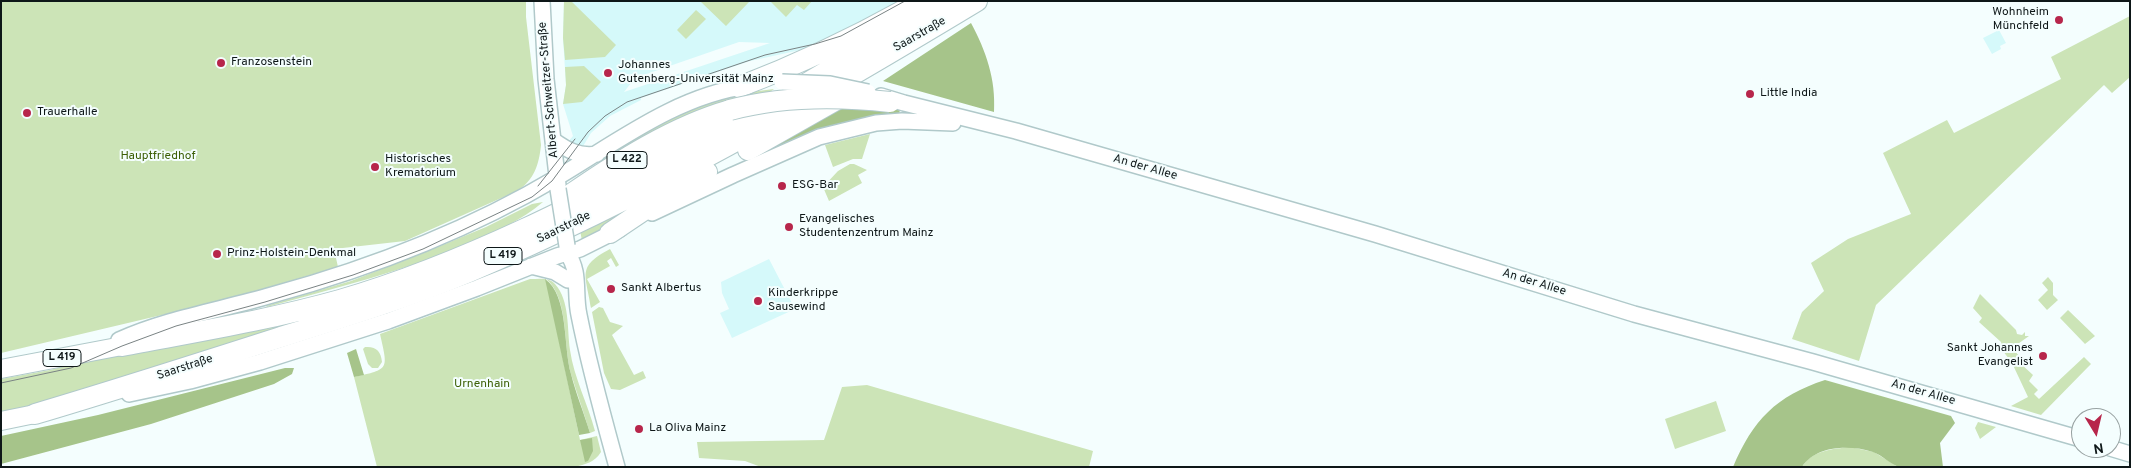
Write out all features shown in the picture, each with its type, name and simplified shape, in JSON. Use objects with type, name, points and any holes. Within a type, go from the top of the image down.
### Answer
[{"type":"highway","points":[[740,87],[823,52],[874,27],[920,1]]},
{"type":"highway","name":"Saarstraße","points":[[122,346],[284,314],[340,299],[419,272],[532,224],[605,190],[793,91],[947,1]]},
{"type":"highway","name":"Saarstraße","points":[[35,414],[356,313],[468,272],[532,244],[708,157],[977,1]]},
{"type":"highway","name":"L 419","points":[[610,233],[677,188],[808,117],[868,81],[928,40],[939,24]]},
{"type":"highway","name":"L 422","points":[[532,224],[573,193],[639,153],[693,124],[730,110],[792,99],[846,98],[896,102]]},
{"type":"main road","name":"Albert-Schweitzer-Straße","points":[[542,1],[544,50],[567,249]]},
{"type":"main road","name":"L 422","points":[[740,87],[782,82],[830,84],[987,125]]},
{"type":"main road","name":"Saarstraße","points":[[96,351],[155,326],[272,295],[374,263],[454,231],[529,194],[558,183],[597,154],[658,117],[702,97],[740,87]]},
{"type":"main road","name":"L 422","points":[[567,249],[580,249],[610,233],[781,153],[837,131],[876,123],[902,121],[987,125]]},
{"type":"main road","name":"An der Allee","points":[[987,125],[1016,131],[1374,234],[1634,314],[1813,362],[2071,436]]},
{"type":"main road","points":[[529,194],[544,174],[554,145],[579,155],[597,154]]},
{"type":"main road","points":[[567,249],[565,265],[568,280],[577,304]]},
{"type":"main road","points":[[567,249],[574,262],[577,304],[589,362],[617,467]]},
{"type":"main road","name":"Saarstraße","points":[[1,421],[190,381],[305,349],[419,310],[531,266],[567,249]]},
{"type":"main road","points":[[531,266],[555,272],[568,280]]},
{"type":"main road","name":"Saarstraße","points":[[1,369],[122,346]]},
{"type":"shaded area","name":"Johannes Gutenberg-Universität Mainz","points":[[564,1],[910,1],[828,44],[750,61],[641,98],[641,100],[610,116],[591,133],[582,148],[567,143],[573,136],[563,104],[566,85],[563,38]],"holes":[[[739,42],[770,43],[624,92],[635,78]]]},
{"type":"shaded area","points":[[1999,30],[2006,43],[2000,46],[2001,49],[1992,54],[1983,38]]},
{"type":"shaded area","name":"Kinderkrippe Sausewind","points":[[769,259],[795,309],[732,338],[720,313],[729,309],[722,293],[721,282]]},
{"type":"green space","name":"Hauptfriedhof","points":[[1,1],[526,1],[526,17],[541,145],[539,159],[532,177],[517,191],[405,241],[334,249],[338,267],[221,301],[1,353]]},
{"type":"green space","points":[[564,1],[571,1],[616,45],[605,57],[565,60],[563,38]]},
{"type":"green space","points":[[702,1],[748,1],[749,2],[726,26]]},
{"type":"green space","points":[[812,1],[804,10],[797,5],[786,17],[771,2]]},
{"type":"green space","points":[[696,10],[706,19],[686,39],[677,30]]},
{"type":"green space","points":[[2130,16],[2130,77],[2112,93],[2104,85],[1876,305],[1859,361],[1792,339],[1802,312],[1824,291],[1811,263],[1848,239],[1911,214],[1883,153],[1947,120],[1954,133],[2061,79],[2051,57]]},
{"type":"green space","points":[[971,23],[981,44],[992,77],[994,112],[883,81]]},
{"type":"green space","points":[[584,66],[601,82],[582,102],[563,104],[566,85],[565,67]]},
{"type":"green space","points":[[774,89],[766,95],[606,161],[603,157],[644,133],[706,104],[750,92]]},
{"type":"green space","points":[[845,102],[900,107],[899,118],[758,158],[756,155]]},
{"type":"green space","points":[[870,134],[862,159],[853,159],[833,167],[825,145]]},
{"type":"green space","points":[[850,164],[867,170],[858,175],[862,183],[829,201],[823,187],[838,171]]},
{"type":"green space","points":[[664,187],[582,241],[580,230]]},
{"type":"green space","points":[[543,202],[508,225],[445,253],[370,278],[266,306],[351,281],[486,227],[532,204]]},
{"type":"green space","points":[[610,249],[619,265],[616,267],[611,258],[607,261],[610,266],[587,279],[600,302],[591,308],[586,272],[592,261]]},
{"type":"green space","points":[[2048,277],[2053,283],[2053,295],[2058,300],[2047,310],[2038,300],[2048,290],[2042,283]]},
{"type":"green space","name":"Urnenhain","points":[[530,279],[546,279],[580,440],[597,436],[601,452],[596,459],[574,467],[377,467],[354,377],[374,372],[384,366],[385,361],[380,334]]},
{"type":"green space","points":[[545,279],[553,287],[562,309],[571,374],[590,433],[579,435]]},
{"type":"green space","points":[[546,279],[553,282],[560,291],[566,307],[572,360],[595,431],[590,433],[571,374],[562,310],[553,287]]},
{"type":"green space","points":[[1980,294],[2016,330],[2017,334],[2022,335],[2025,332],[2025,336],[2029,336],[2015,346],[2014,350],[2020,357],[2020,363],[2033,375],[2029,381],[2038,390],[2034,394],[2039,399],[2084,357],[2091,364],[2041,415],[2011,406],[2028,397],[2012,363],[2003,351],[2001,342],[1979,322],[1982,318],[1973,308]]},
{"type":"green space","points":[[599,307],[603,308],[610,322],[623,326],[612,335],[634,375],[643,371],[646,378],[620,390],[611,389],[604,373],[592,312]]},
{"type":"green space","points":[[2068,310],[2095,336],[2085,344],[2060,318]]},
{"type":"green space","points":[[322,316],[56,402],[1,413],[1,379]]},
{"type":"green space","points":[[365,347],[375,348],[379,352],[382,362],[378,368],[372,368],[368,364],[363,349]]},
{"type":"green space","points":[[356,349],[364,375],[354,377],[347,353]]},
{"type":"green space","points":[[285,368],[294,368],[292,374],[274,384],[151,424],[1,464],[1,436],[98,415]]},
{"type":"green space","points":[[1825,380],[1951,416],[1955,423],[1940,443],[1943,467],[1900,467],[1873,452],[1845,448],[1816,454],[1802,467],[1733,467],[1749,436],[1768,412],[1793,394]]},
{"type":"green space","points":[[867,385],[1093,451],[1089,467],[761,467],[745,461],[699,458],[697,442],[824,440],[842,387]]},
{"type":"green space","points":[[1716,401],[1726,431],[1675,449],[1665,419]]},
{"type":"green space","points":[[1978,422],[1996,427],[1980,439],[1975,428]]},
{"type":"green space","points":[[592,438],[593,451],[588,461],[585,462],[580,440]]},
{"type":"green space","points":[[1850,447],[1874,452],[1898,467],[1802,467],[1811,457],[1823,451]]},
{"type":"tram line","points":[[1,383],[71,368],[176,326],[265,302],[353,275],[423,249],[532,197],[552,181],[588,132],[605,116],[627,102],[765,55],[841,36],[905,1]]},
{"type":"tram line","points":[[538,186],[575,139]]},
{"type":"place","name":"Wohnheim Münchfeld","points":[[2059,20]]},
{"type":"place","name":"Franzosenstein","points":[[221,63]]},
{"type":"place","name":"Johannes Gutenberg-Universität Mainz","points":[[608,73]]},
{"type":"place","name":"Little India","points":[[1750,94]]},
{"type":"place","name":"Trauerhalle","points":[[27,113]]},
{"type":"place","name":"Historisches Krematorium","points":[[375,167]]},
{"type":"place","name":"ESG-Bar","points":[[782,186]]},
{"type":"place","name":"Evangelisches Studentenzentrum Mainz","points":[[789,227]]},
{"type":"place","name":"Prinz-Holstein-Denkmal","points":[[217,254]]},
{"type":"place","name":"Sankt Albertus","points":[[611,289]]},
{"type":"place","name":"Kinderkrippe Sausewind","points":[[758,301]]},
{"type":"place","name":"Sankt Johannes Evangelist","points":[[2043,356]]},
{"type":"place","name":"La Oliva Mainz","points":[[639,429]]}]
